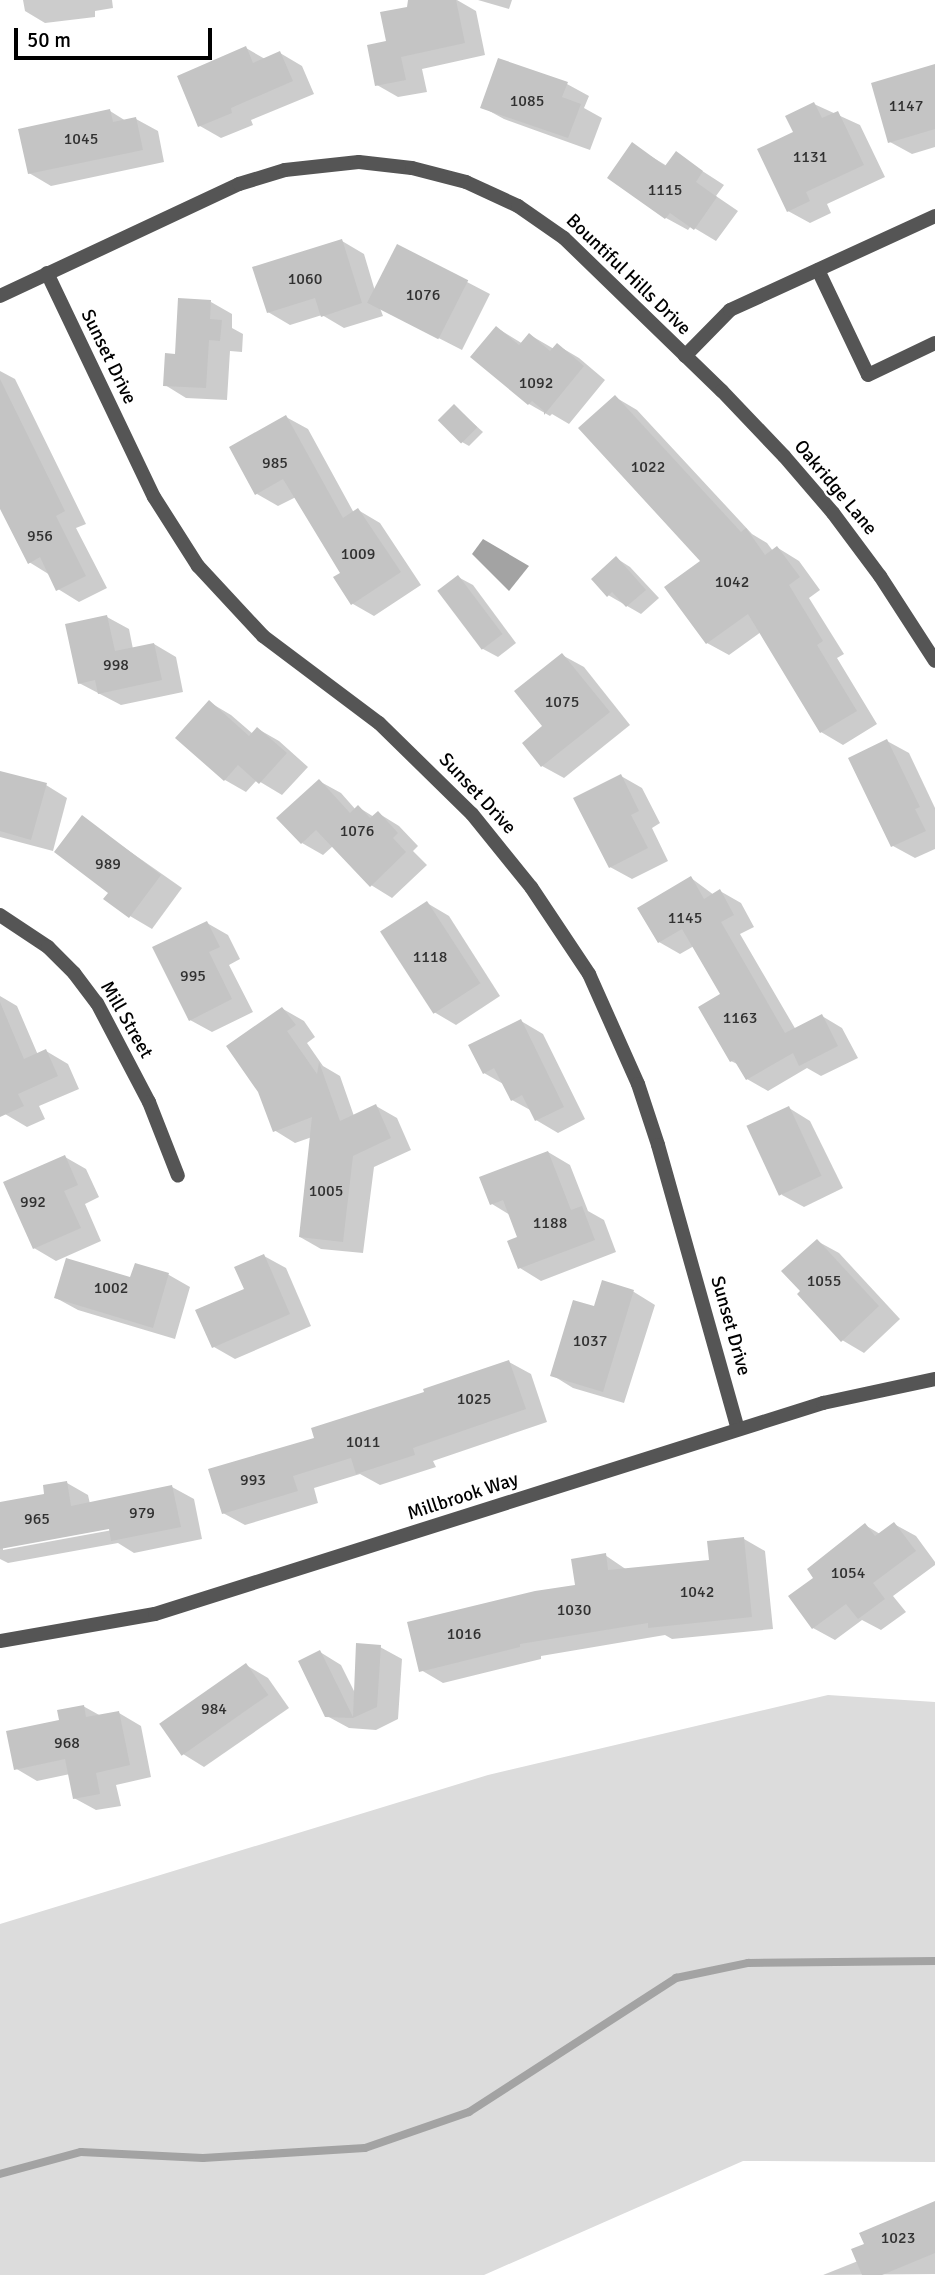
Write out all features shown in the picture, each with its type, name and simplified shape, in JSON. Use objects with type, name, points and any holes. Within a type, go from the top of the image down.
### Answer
[{"type":"street","name":"Bountiful Hills Drive","points":[[0,296],[262,176],[332,163],[412,168],[440,174],[493,193],[542,221],[586,257],[685,356],[730,310],[935,216]]},
{"type":"street","points":[[818,270],[868,375],[935,343]]},
{"type":"street","name":"Sunset Drive","points":[[47,274],[153,496],[198,566],[263,636],[379,723],[472,814],[531,887],[589,974],[638,1084],[658,1145],[738,1429]]},
{"type":"street","name":"Oakridge Lane","points":[[685,356],[809,484],[864,555],[935,661]]},
{"type":"street","name":"Mill Street","points":[[0,915],[48,947],[74,973],[97,1003],[149,1102],[178,1176]]},
{"type":"street","name":"Millbrook Way","points":[[0,1641],[166,1611],[823,1403],[935,1379]]},
{"type":"shaded area","points":[[483,539],[529,566],[509,591],[472,554]]},
{"type":"shaded area","points":[[828,1695],[935,1702],[935,2162],[743,2161],[484,2275],[0,2275],[0,1924],[488,1775]]},
{"type":"building","points":[[408,0],[456,0],[465,43],[401,57],[406,80],[375,86],[367,45],[386,41],[380,12],[407,7]]},
{"type":"building","points":[[246,46],[253,63],[280,51],[293,81],[231,108],[232,113],[198,127],[177,76]]},
{"type":"building","points":[[498,58],[568,82],[562,97],[581,104],[568,138],[480,108]]},
{"type":"building","points":[[935,64],[935,129],[888,143],[871,83]]},
{"type":"building","points":[[814,102],[822,118],[838,111],[864,165],[806,192],[810,201],[787,212],[757,149],[793,132],[785,116]]},
{"type":"building","points":[[110,109],[113,122],[136,117],[143,150],[28,174],[18,129]]},
{"type":"building","points":[[632,142],[665,166],[676,151],[703,171],[696,182],[717,197],[694,230],[670,213],[665,219],[607,178]]},
{"type":"building","points":[[342,239],[362,303],[321,317],[315,298],[267,313],[252,267]]},
{"type":"building","points":[[397,244],[468,280],[438,339],[367,303]]},
{"type":"building","points":[[178,298],[211,300],[210,319],[222,320],[220,341],[209,340],[206,388],[163,386],[165,353],[175,354]]},
{"type":"building","points":[[496,326],[519,345],[529,333],[550,351],[557,343],[584,366],[544,415],[544,411],[532,401],[528,405],[470,357]]},
{"type":"building","points":[[0,379],[65,511],[56,516],[86,576],[56,591],[40,557],[28,564],[0,509]]},
{"type":"building","points":[[615,395],[741,532],[746,528],[765,555],[777,546],[800,577],[789,585],[823,641],[817,645],[857,711],[820,733],[748,614],[706,644],[664,587],[700,561],[578,428]]},
{"type":"building","points":[[454,404],[477,427],[461,444],[438,420]]},
{"type":"building","points":[[286,415],[343,518],[358,508],[401,572],[351,605],[333,577],[340,573],[283,479],[255,495],[229,447]]},
{"type":"building","points":[[616,556],[646,590],[626,607],[612,592],[607,597],[591,579]]},
{"type":"building","points":[[458,575],[503,634],[482,650],[437,591]]},
{"type":"building","points":[[107,615],[115,651],[154,643],[162,680],[98,694],[95,680],[78,684],[65,624]]},
{"type":"building","points":[[562,653],[610,712],[541,767],[522,743],[542,726],[514,691]]},
{"type":"building","points":[[209,700],[249,736],[257,727],[287,753],[259,784],[238,765],[224,781],[175,738]]},
{"type":"building","points":[[887,739],[920,807],[915,809],[926,831],[891,847],[848,758]]},
{"type":"building","points":[[0,771],[47,783],[31,840],[0,831]]},
{"type":"building","points":[[621,774],[639,811],[631,815],[648,848],[609,868],[573,798]]},
{"type":"building","points":[[319,779],[350,813],[358,805],[370,818],[378,811],[398,833],[393,838],[406,852],[370,887],[316,830],[301,844],[276,818]]},
{"type":"building","points":[[82,815],[161,875],[129,918],[103,899],[108,893],[54,852]]},
{"type":"building","points":[[691,876],[704,899],[720,889],[734,915],[721,922],[785,1033],[822,1014],[838,1046],[799,1066],[793,1053],[746,1080],[734,1060],[730,1062],[698,1007],[720,994],[682,929],[658,943],[637,908]]},
{"type":"building","points":[[427,901],[480,983],[433,1014],[380,931]]},
{"type":"building","points":[[207,921],[220,947],[209,952],[232,999],[189,1021],[152,947]]},
{"type":"building","points":[[0,1002],[24,1059],[46,1049],[58,1076],[18,1094],[24,1106],[0,1117]]},
{"type":"building","points":[[282,1007],[296,1025],[287,1031],[317,1074],[319,1062],[340,1121],[376,1104],[391,1138],[353,1156],[343,1242],[299,1237],[312,1117],[273,1132],[258,1092],[226,1046]]},
{"type":"building","points":[[521,1019],[564,1107],[535,1121],[522,1095],[511,1101],[494,1068],[483,1074],[468,1045]]},
{"type":"building","points":[[789,1106],[822,1176],[779,1196],[746,1126]]},
{"type":"building","points":[[548,1151],[571,1210],[582,1206],[595,1240],[518,1269],[507,1241],[517,1237],[503,1200],[490,1205],[479,1177]]},
{"type":"building","points":[[65,1155],[78,1185],[64,1191],[81,1228],[33,1249],[3,1182]]},
{"type":"building","points":[[817,1239],[879,1306],[841,1342],[797,1294],[800,1291],[781,1271]]},
{"type":"building","points":[[264,1254],[290,1314],[212,1348],[195,1310],[244,1289],[234,1267]]},
{"type":"building","points":[[66,1258],[130,1277],[135,1263],[169,1273],[153,1328],[54,1298]]},
{"type":"building","points":[[602,1280],[634,1290],[603,1392],[550,1376],[573,1300],[594,1306]]},
{"type":"building","points":[[509,1360],[526,1409],[413,1448],[415,1455],[356,1474],[351,1458],[293,1476],[298,1491],[222,1514],[208,1469],[314,1438],[311,1428],[424,1392],[423,1389]]},
{"type":"building","points":[[67,1481],[71,1506],[172,1485],[181,1527],[111,1541],[109,1529],[0,1549],[0,1502],[44,1494],[43,1485]]},
{"type":"building","points":[[894,1522],[916,1551],[873,1583],[885,1599],[858,1619],[846,1604],[812,1629],[788,1596],[813,1578],[807,1569],[865,1523],[875,1536]]},
{"type":"building","points":[[744,1537],[752,1617],[648,1628],[648,1623],[520,1644],[520,1647],[419,1672],[407,1622],[535,1591],[575,1585],[571,1559],[606,1553],[608,1570],[709,1560],[707,1541]]},
{"type":"building","points":[[356,1643],[381,1645],[377,1707],[353,1718],[325,1717],[298,1661],[320,1650],[353,1717]]},
{"type":"building","points":[[246,1663],[268,1695],[182,1756],[159,1724]]},
{"type":"building","points":[[84,1705],[86,1717],[119,1711],[130,1765],[96,1773],[100,1794],[73,1799],[65,1759],[14,1770],[6,1731],[59,1720],[57,1710]]},
{"type":"building","points":[[935,2201],[935,2253],[882,2275],[862,2275],[851,2249],[864,2244],[859,2233]]},
{"type":"waterway","points":[[0,2174],[81,2152],[203,2158],[365,2148],[469,2112],[676,1978],[748,1963],[935,1961]]}]
